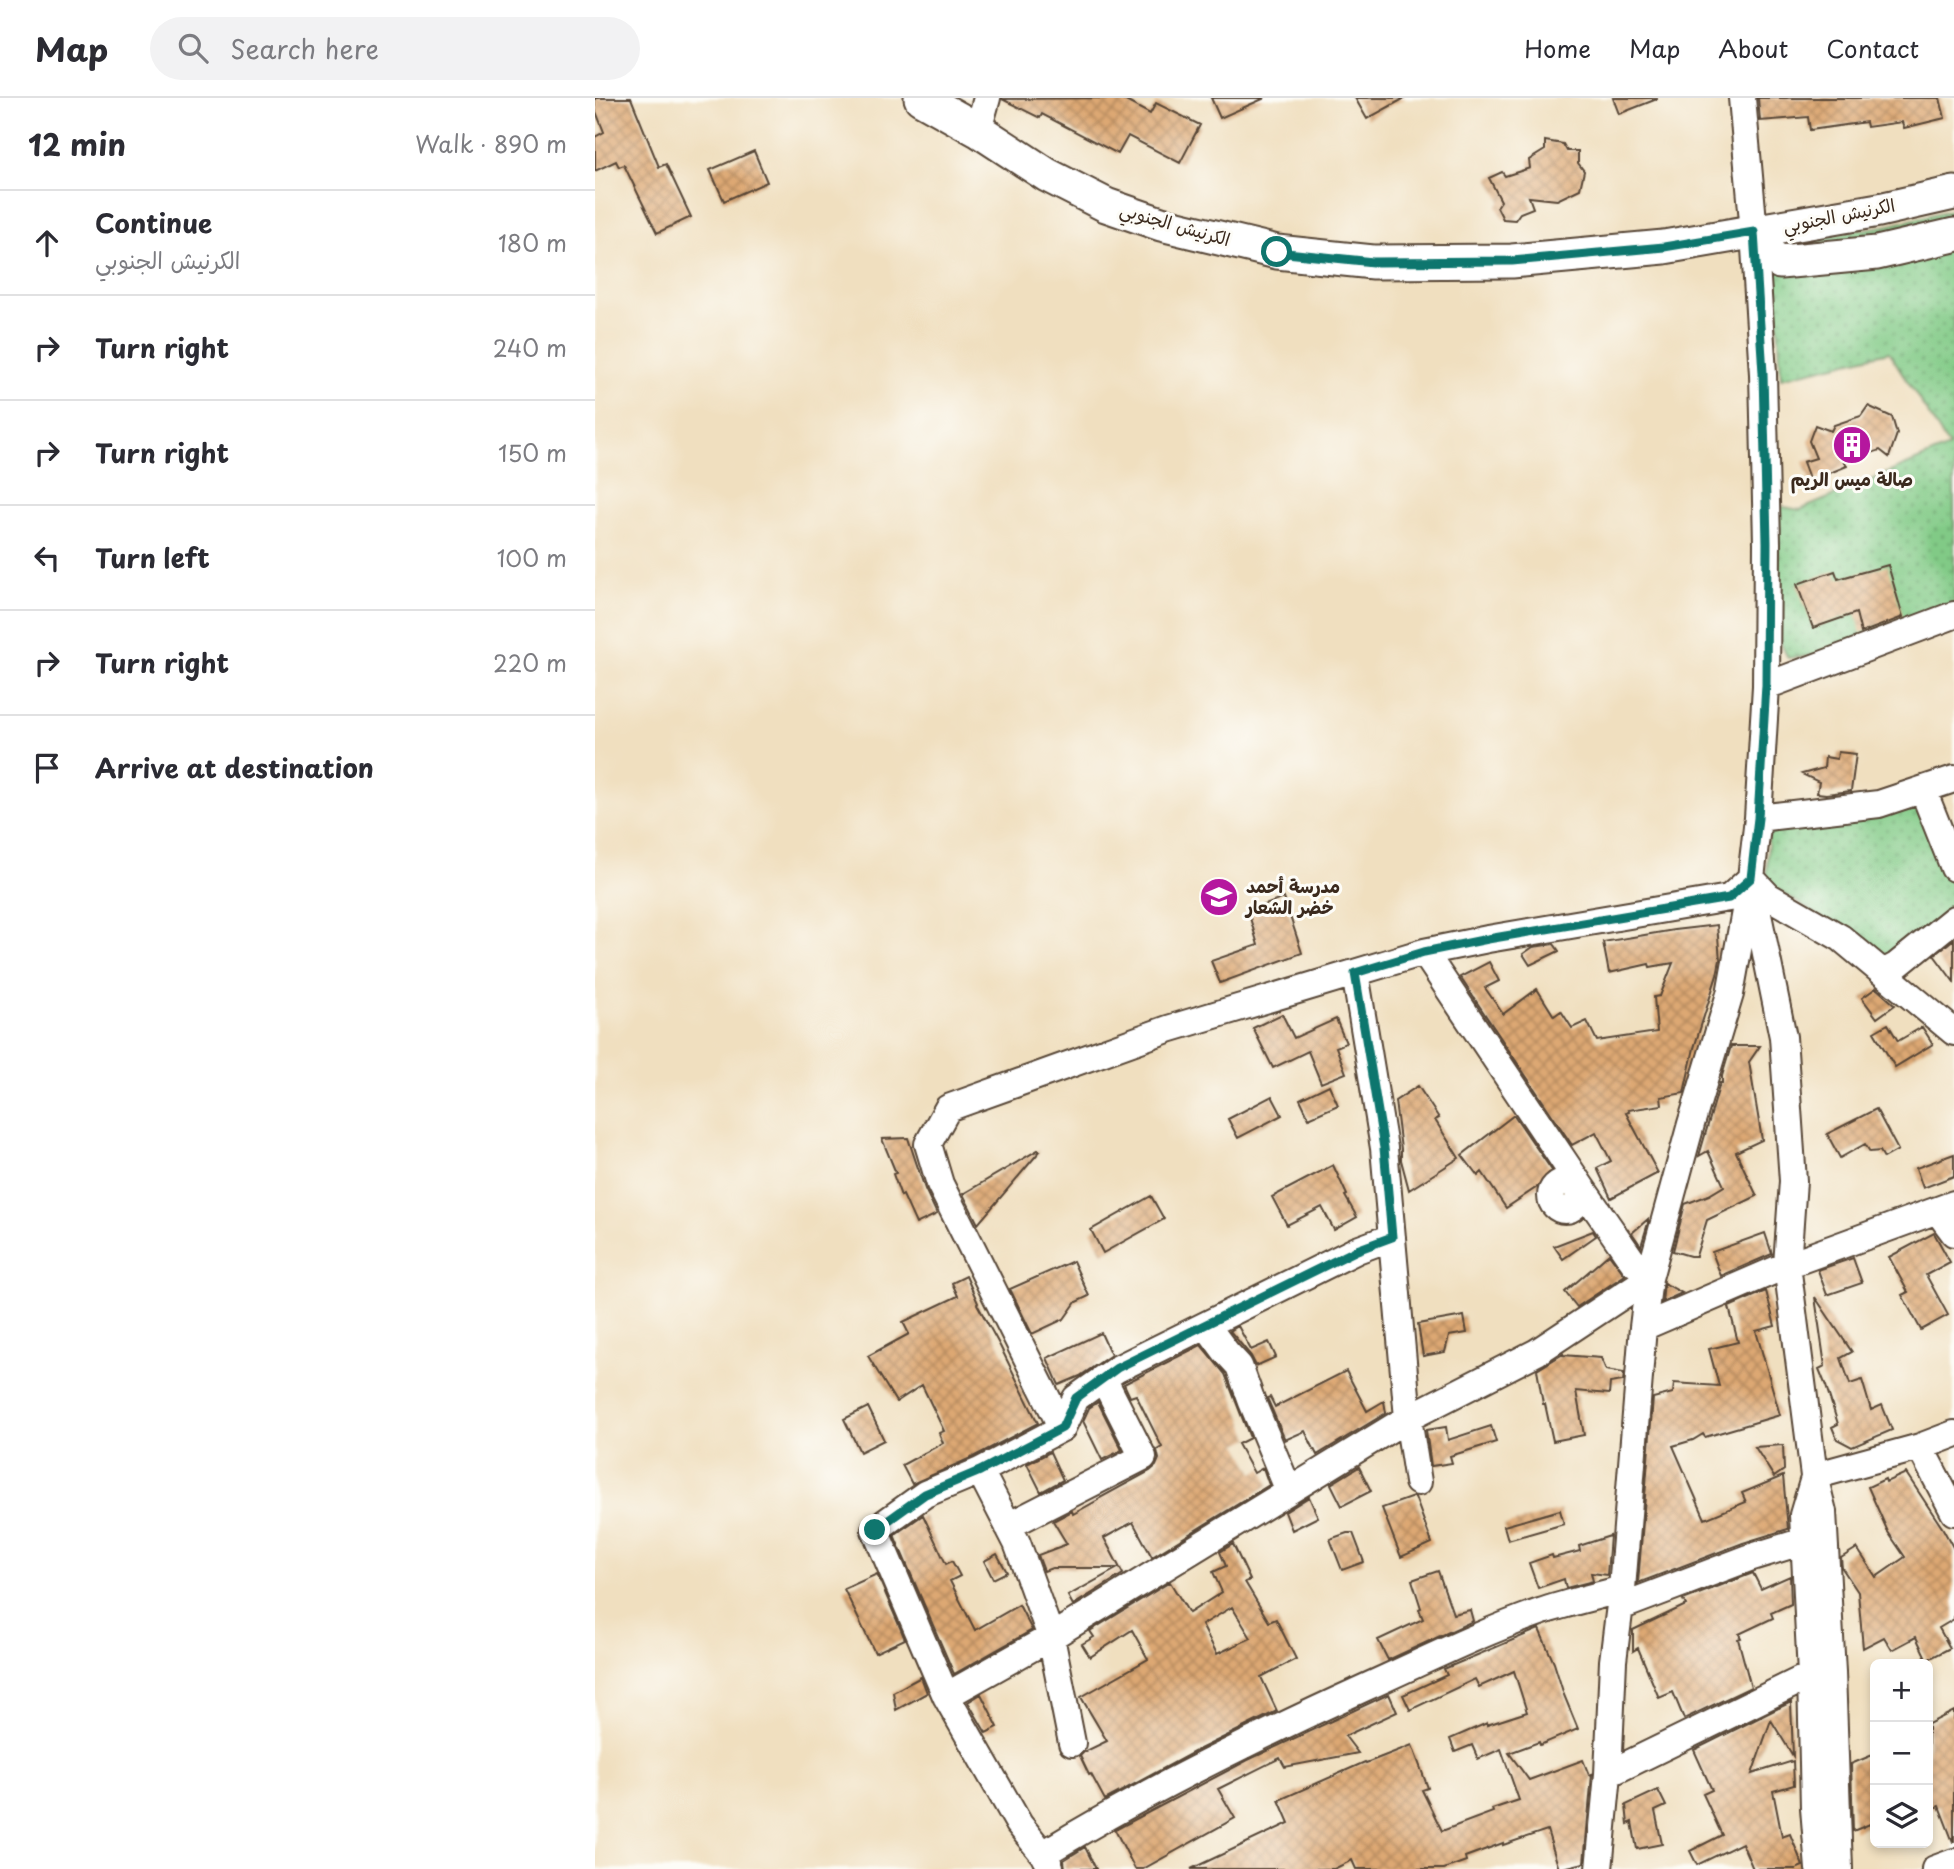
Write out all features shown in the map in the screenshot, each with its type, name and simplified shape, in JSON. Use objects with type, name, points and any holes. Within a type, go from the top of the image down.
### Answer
[{"type":"main road","name":"الكرنيش الجنوبي","points":[[921,98],[978,130],[1047,176],[1106,205],[1161,224],[1277,252],[1373,262],[1512,261],[1664,247],[1879,210],[1954,193]]},
{"type":"main road","points":[[1754,232],[1769,255],[1780,262],[1877,253],[1954,235]]},
{"type":"street","points":[[978,130],[987,98]]},
{"type":"street","points":[[1599,1869],[1608,1774],[1613,1661],[1650,1275],[1730,994],[1751,878],[1758,818],[1766,685],[1764,400],[1754,232],[1742,98]]},
{"type":"street","points":[[1766,685],[1954,615]]},
{"type":"street","points":[[1758,818],[1879,803],[1954,779]]},
{"type":"street","points":[[1923,790],[1954,868]]},
{"type":"street","points":[[1062,1428],[940,1184],[928,1143],[948,1108],[1168,1029],[1424,952],[1729,898],[1751,878]]},
{"type":"street","points":[[1751,878],[1768,896],[1841,938],[1954,1032]]},
{"type":"street","points":[[1751,878],[1783,1037],[1793,1181],[1787,1265],[1814,1476],[1823,1512],[1839,1869]]},
{"type":"street","points":[[1883,973],[1896,966],[1954,919]]},
{"type":"street","points":[[1424,952],[1580,1190],[1634,1263],[1650,1275]]},
{"type":"street","points":[[1355,973],[1384,1148],[1408,1418],[1418,1482]]},
{"type":"street","points":[[1643,1327],[1787,1265],[1945,1207],[1954,1233]]},
{"type":"street","points":[[1392,1237],[1357,1250],[1117,1368],[1076,1398],[1062,1428],[980,1471],[925,1494],[875,1530],[946,1696],[1019,1824],[1047,1861],[1089,1825],[1184,1773],[1280,1726],[1469,1641],[1540,1612],[1621,1598],[1804,1541]]},
{"type":"street","points":[[946,1696],[1051,1637],[1408,1418],[1537,1352],[1650,1275]]},
{"type":"street","points":[[1206,1325],[1239,1366],[1289,1491]]},
{"type":"street","points":[[1008,1526],[1143,1457],[1103,1378]]},
{"type":"street","points":[[1814,1476],[1920,1447],[1954,1434]]},
{"type":"street","points":[[1920,1447],[1954,1512]]},
{"type":"street","points":[[980,1471],[1017,1543],[1051,1637],[1072,1743]]},
{"type":"street","points":[[1814,1476],[1803,1515],[1814,1808],[1819,1869]]},
{"type":"street","points":[[1608,1774],[1811,1675]]},
{"type":"street","points":[[1935,1869],[1954,1862]]},
{"type":"green space","points":[[1954,209],[1954,606],[1818,655],[1788,658],[1780,642],[1778,506],[1800,510],[1949,447],[1889,352],[1781,378],[1774,244],[1890,225]]},
{"type":"green space","points":[[1908,804],[1918,806],[1925,813],[1954,889],[1954,913],[1888,963],[1766,881],[1769,826]]},
{"type":"building","points":[[595,98],[631,98],[659,167],[666,164],[691,217],[657,233],[624,165],[619,167],[616,161],[595,171],[595,137],[604,132],[595,109]]},
{"type":"building","points":[[1120,98],[1150,114],[1156,103],[1200,125],[1180,163],[1128,136],[1118,154],[1042,114],[1040,118],[1002,99]]},
{"type":"building","points":[[1211,98],[1265,98],[1220,118]]},
{"type":"building","points":[[1355,98],[1405,98],[1367,119]]},
{"type":"building","points":[[1613,98],[1657,98],[1657,99],[1619,114]]},
{"type":"building","points":[[1758,98],[1940,98],[1945,118],[1904,128],[1902,122],[1867,127],[1866,122],[1810,130],[1808,117],[1760,121]]},
{"type":"building","points":[[1545,141],[1563,144],[1567,151],[1578,151],[1578,163],[1584,171],[1580,189],[1557,200],[1529,197],[1533,208],[1520,213],[1515,220],[1503,219],[1497,207],[1501,201],[1489,178],[1502,172],[1505,176],[1530,168],[1529,160],[1545,150]]},
{"type":"building","points":[[754,151],[767,182],[724,201],[710,170]]},
{"type":"building","name":"صالة ميس الريم","points":[[1868,406],[1892,417],[1897,434],[1889,457],[1880,450],[1844,462],[1847,466],[1810,481],[1803,462],[1816,458],[1809,441],[1815,425],[1831,431],[1834,425],[1861,416]]},
{"type":"building","points":[[1888,565],[1903,617],[1861,633],[1856,613],[1813,628],[1797,584],[1835,571],[1838,579]]},
{"type":"building","points":[[1838,752],[1856,754],[1851,791],[1817,793],[1819,782],[1802,774],[1824,768],[1825,757],[1837,759]]},
{"type":"building","name":"مدرسة أحمد خضر الشعار","points":[[1284,898],[1302,953],[1220,983],[1211,961],[1258,945],[1248,911]]},
{"type":"building","points":[[1717,925],[1720,960],[1694,1048],[1684,1093],[1661,1097],[1662,1105],[1628,1110],[1626,1113],[1658,1173],[1611,1198],[1597,1168],[1611,1161],[1596,1132],[1572,1145],[1460,977],[1489,962],[1499,981],[1485,988],[1503,1014],[1537,989],[1554,1016],[1561,1011],[1572,1028],[1587,1021],[1597,1041],[1657,1032],[1654,997],[1660,996],[1673,963],[1650,967],[1649,964],[1609,973],[1603,942]]},
{"type":"building","points":[[1954,939],[1954,982],[1934,955]]},
{"type":"building","points":[[1554,944],[1559,951],[1530,965],[1523,954],[1533,947]]},
{"type":"building","points":[[1876,988],[1895,1005],[1877,1018],[1862,998]]},
{"type":"building","points":[[1282,1014],[1294,1038],[1336,1019],[1346,1043],[1336,1047],[1346,1073],[1321,1083],[1308,1051],[1273,1068],[1253,1028]]},
{"type":"building","points":[[1888,1024],[1898,1041],[1922,1027],[1933,1044],[1895,1067],[1874,1032]]},
{"type":"building","points":[[1731,1046],[1760,1046],[1749,1062],[1762,1140],[1736,1152],[1757,1196],[1707,1220],[1696,1256],[1690,1256],[1673,1251],[1685,1204],[1724,1186],[1708,1151],[1699,1156]]},
{"type":"building","points":[[1329,1085],[1338,1105],[1309,1118],[1300,1099]]},
{"type":"building","points":[[1418,1086],[1439,1118],[1435,1120],[1459,1158],[1409,1190],[1401,1160],[1395,1101]]},
{"type":"building","points":[[1272,1096],[1282,1115],[1238,1138],[1228,1119]]},
{"type":"building","points":[[1876,1109],[1898,1150],[1884,1158],[1880,1151],[1870,1152],[1865,1144],[1840,1158],[1827,1134]]},
{"type":"building","points":[[1514,1115],[1555,1175],[1506,1208],[1482,1172],[1478,1176],[1462,1155]]},
{"type":"building","points":[[908,1138],[925,1189],[937,1214],[916,1224],[903,1195],[901,1196],[893,1174],[896,1173],[882,1139]]},
{"type":"building","points":[[1040,1151],[978,1224],[963,1194]]},
{"type":"building","points":[[1954,1154],[1954,1176],[1923,1188],[1916,1168]]},
{"type":"building","points":[[1333,1165],[1357,1217],[1334,1230],[1322,1207],[1287,1225],[1272,1197]]},
{"type":"building","points":[[1151,1196],[1164,1219],[1103,1253],[1091,1230]]},
{"type":"building","points":[[1648,1219],[1648,1223],[1641,1246],[1632,1233]]},
{"type":"building","points":[[1593,1231],[1596,1236],[1563,1259],[1554,1246]]},
{"type":"building","points":[[1765,1233],[1772,1254],[1721,1276],[1712,1252]]},
{"type":"building","points":[[1934,1233],[1950,1262],[1926,1275],[1948,1315],[1921,1330],[1902,1295],[1908,1292],[1889,1257]]},
{"type":"building","points":[[1609,1254],[1625,1275],[1577,1307],[1565,1292]]},
{"type":"building","points":[[1853,1258],[1862,1283],[1827,1295],[1818,1270]]},
{"type":"building","points":[[1073,1261],[1089,1296],[1076,1302],[1064,1319],[1032,1334],[1010,1289]]},
{"type":"building","points":[[966,1276],[977,1304],[1038,1423],[973,1457],[912,1484],[902,1465],[943,1443],[939,1433],[944,1431],[922,1385],[896,1402],[868,1356],[909,1334],[903,1322],[958,1296],[952,1283]]},
{"type":"building","points":[[1664,1283],[1682,1293],[1662,1302]]},
{"type":"building","points":[[1766,1291],[1775,1326],[1756,1331],[1780,1415],[1705,1437],[1703,1434],[1673,1446],[1705,1519],[1746,1502],[1742,1493],[1783,1476],[1788,1529],[1638,1583],[1653,1398],[1673,1393],[1674,1383],[1719,1386],[1709,1349],[1738,1342],[1729,1307]]},
{"type":"building","points":[[1815,1297],[1852,1352],[1841,1358],[1850,1384],[1862,1380],[1871,1410],[1882,1405],[1892,1430],[1852,1447],[1837,1439],[1832,1427],[1838,1424],[1819,1369],[1825,1366]]},
{"type":"building","points":[[1464,1316],[1467,1333],[1449,1336],[1445,1352],[1423,1356],[1418,1324]]},
{"type":"building","points":[[1238,1326],[1251,1350],[1269,1342],[1276,1357],[1256,1366],[1230,1331]]},
{"type":"building","points":[[1101,1333],[1111,1355],[1080,1376],[1059,1385],[1047,1358]]},
{"type":"building","points":[[1201,1345],[1225,1374],[1250,1438],[1238,1444],[1254,1473],[1263,1468],[1269,1485],[1152,1557],[1133,1522],[1104,1538],[1123,1574],[1073,1605],[1068,1596],[1118,1568],[1052,1568],[1044,1571],[1038,1555],[1067,1544],[1053,1521],[1072,1511],[1073,1514],[1156,1466],[1159,1459],[1157,1450],[1162,1447],[1136,1395],[1130,1397],[1124,1384]]},
{"type":"building","points":[[1563,1354],[1601,1358],[1606,1370],[1624,1373],[1623,1381],[1610,1383],[1609,1394],[1576,1391],[1584,1435],[1553,1441],[1537,1370]]},
{"type":"building","points":[[1346,1371],[1367,1411],[1384,1401],[1386,1413],[1317,1455],[1305,1431],[1285,1440],[1267,1398],[1270,1397],[1275,1407]]},
{"type":"building","points":[[1098,1402],[1122,1450],[1102,1460],[1083,1421],[1089,1408]]},
{"type":"building","points":[[868,1407],[884,1440],[860,1452],[844,1419]]},
{"type":"building","points":[[1491,1426],[1496,1442],[1450,1456],[1452,1463],[1431,1466],[1426,1430],[1446,1427],[1448,1440]]},
{"type":"building","points":[[1783,1445],[1784,1470],[1774,1477],[1755,1447]]},
{"type":"building","points":[[1050,1452],[1063,1480],[1041,1492],[1027,1464]]},
{"type":"building","points":[[1359,1467],[1371,1491],[1342,1506],[1331,1484]]},
{"type":"building","points":[[1906,1473],[1954,1549],[1954,1619],[1939,1628],[1950,1648],[1929,1659],[1916,1637],[1892,1650],[1884,1637],[1863,1648],[1858,1592],[1842,1568],[1841,1558],[1857,1548],[1876,1577],[1905,1557],[1888,1532],[1868,1487],[1885,1479],[1886,1482]]},
{"type":"building","points":[[1309,1497],[1318,1517],[1292,1530],[1285,1512]]},
{"type":"building","points":[[1413,1497],[1432,1543],[1401,1557],[1382,1508]]},
{"type":"building","points":[[1560,1510],[1564,1524],[1508,1540],[1504,1526]]},
{"type":"building","points":[[923,1515],[946,1564],[952,1561],[960,1576],[950,1581],[975,1630],[1019,1605],[1032,1630],[954,1674],[894,1535]]},
{"type":"building","points":[[1353,1533],[1364,1562],[1342,1570],[1330,1539]]},
{"type":"building","points":[[1610,1536],[1607,1575],[1591,1573],[1593,1581],[1566,1588],[1564,1579],[1538,1588],[1529,1563],[1552,1555],[1553,1558],[1580,1551],[1579,1546]]},
{"type":"building","points":[[1233,1544],[1250,1580],[1245,1582],[1269,1622],[1276,1619],[1296,1659],[1261,1677],[1277,1711],[1105,1800],[1080,1756],[1107,1741],[1081,1697],[1148,1659],[1132,1630],[1090,1657],[1082,1644],[1094,1637],[1090,1631],[1170,1582],[1189,1613],[1222,1592],[1213,1572],[1226,1566],[1220,1552]],"holes":[[[1232,1607],[1251,1638],[1217,1654],[1202,1625]]]},
{"type":"building","points":[[997,1554],[1007,1572],[993,1579],[984,1561]]},
{"type":"building","points":[[1438,1571],[1453,1614],[1470,1610],[1473,1621],[1388,1660],[1378,1640],[1423,1619],[1412,1580]]},
{"type":"building","points":[[1753,1573],[1761,1589],[1790,1576],[1791,1604],[1771,1613],[1773,1618],[1739,1634],[1751,1687],[1684,1719],[1673,1692],[1659,1698],[1638,1648],[1633,1651],[1633,1630],[1686,1605],[1683,1600]]},
{"type":"building","points":[[877,1574],[905,1639],[875,1653],[844,1589]]},
{"type":"building","points":[[1539,1629],[1578,1729],[1540,1745],[1539,1742],[1509,1753],[1529,1780],[1583,1760],[1589,1775],[1592,1774],[1584,1863],[1559,1869],[1547,1830],[1465,1857],[1466,1861],[1444,1869],[1356,1869],[1352,1860],[1334,1869],[1191,1869],[1289,1823],[1279,1800],[1365,1762],[1412,1745],[1428,1788],[1422,1790],[1442,1831],[1519,1800],[1501,1749],[1478,1759],[1472,1745],[1455,1752],[1450,1739],[1487,1723],[1527,1712],[1514,1671],[1479,1687],[1475,1679],[1410,1710],[1403,1695],[1447,1675],[1444,1669]]},
{"type":"building","points":[[921,1677],[927,1693],[896,1710],[893,1692]]},
{"type":"building","points":[[981,1694],[998,1727],[986,1733],[968,1702]]},
{"type":"building","points":[[1389,1694],[1397,1712],[1345,1736],[1358,1753],[1285,1767],[1280,1758],[1218,1789],[1235,1818],[1143,1869],[1135,1869],[1115,1830],[1248,1760]]},
{"type":"building","points":[[1791,1702],[1793,1756],[1771,1720],[1752,1774],[1793,1761],[1794,1785],[1773,1791],[1782,1837],[1790,1834],[1803,1866],[1796,1869],[1753,1869],[1742,1843],[1697,1865],[1690,1851],[1722,1835],[1703,1794],[1712,1790],[1694,1750]]},
{"type":"building","points":[[1954,1711],[1954,1842],[1939,1806],[1933,1808],[1933,1722]]},
{"type":"building","points":[[1870,1756],[1870,1824],[1853,1831],[1851,1764]]},
{"type":"building","points":[[1658,1790],[1666,1806],[1655,1811],[1662,1844],[1637,1849],[1632,1822],[1628,1824],[1626,1805]]},
{"type":"building","points":[[1085,1847],[1096,1869],[1065,1869],[1064,1860]]},
{"type":"place","name":"صالة ميس الريم","points":[[1852,445]]},
{"type":"place","name":"مدرسة أحمد خضر الشعار","points":[[1219,897]]},
{"type":"route","points":[[875,1530],[925,1494],[980,1471],[1062,1428],[1076,1398],[1117,1368],[1357,1250],[1392,1237],[1384,1148],[1355,973],[1424,952],[1488,939],[1729,898],[1751,878],[1758,818],[1766,685],[1767,543],[1763,373],[1754,232],[1664,247],[1512,261],[1373,262],[1277,252]]}]
